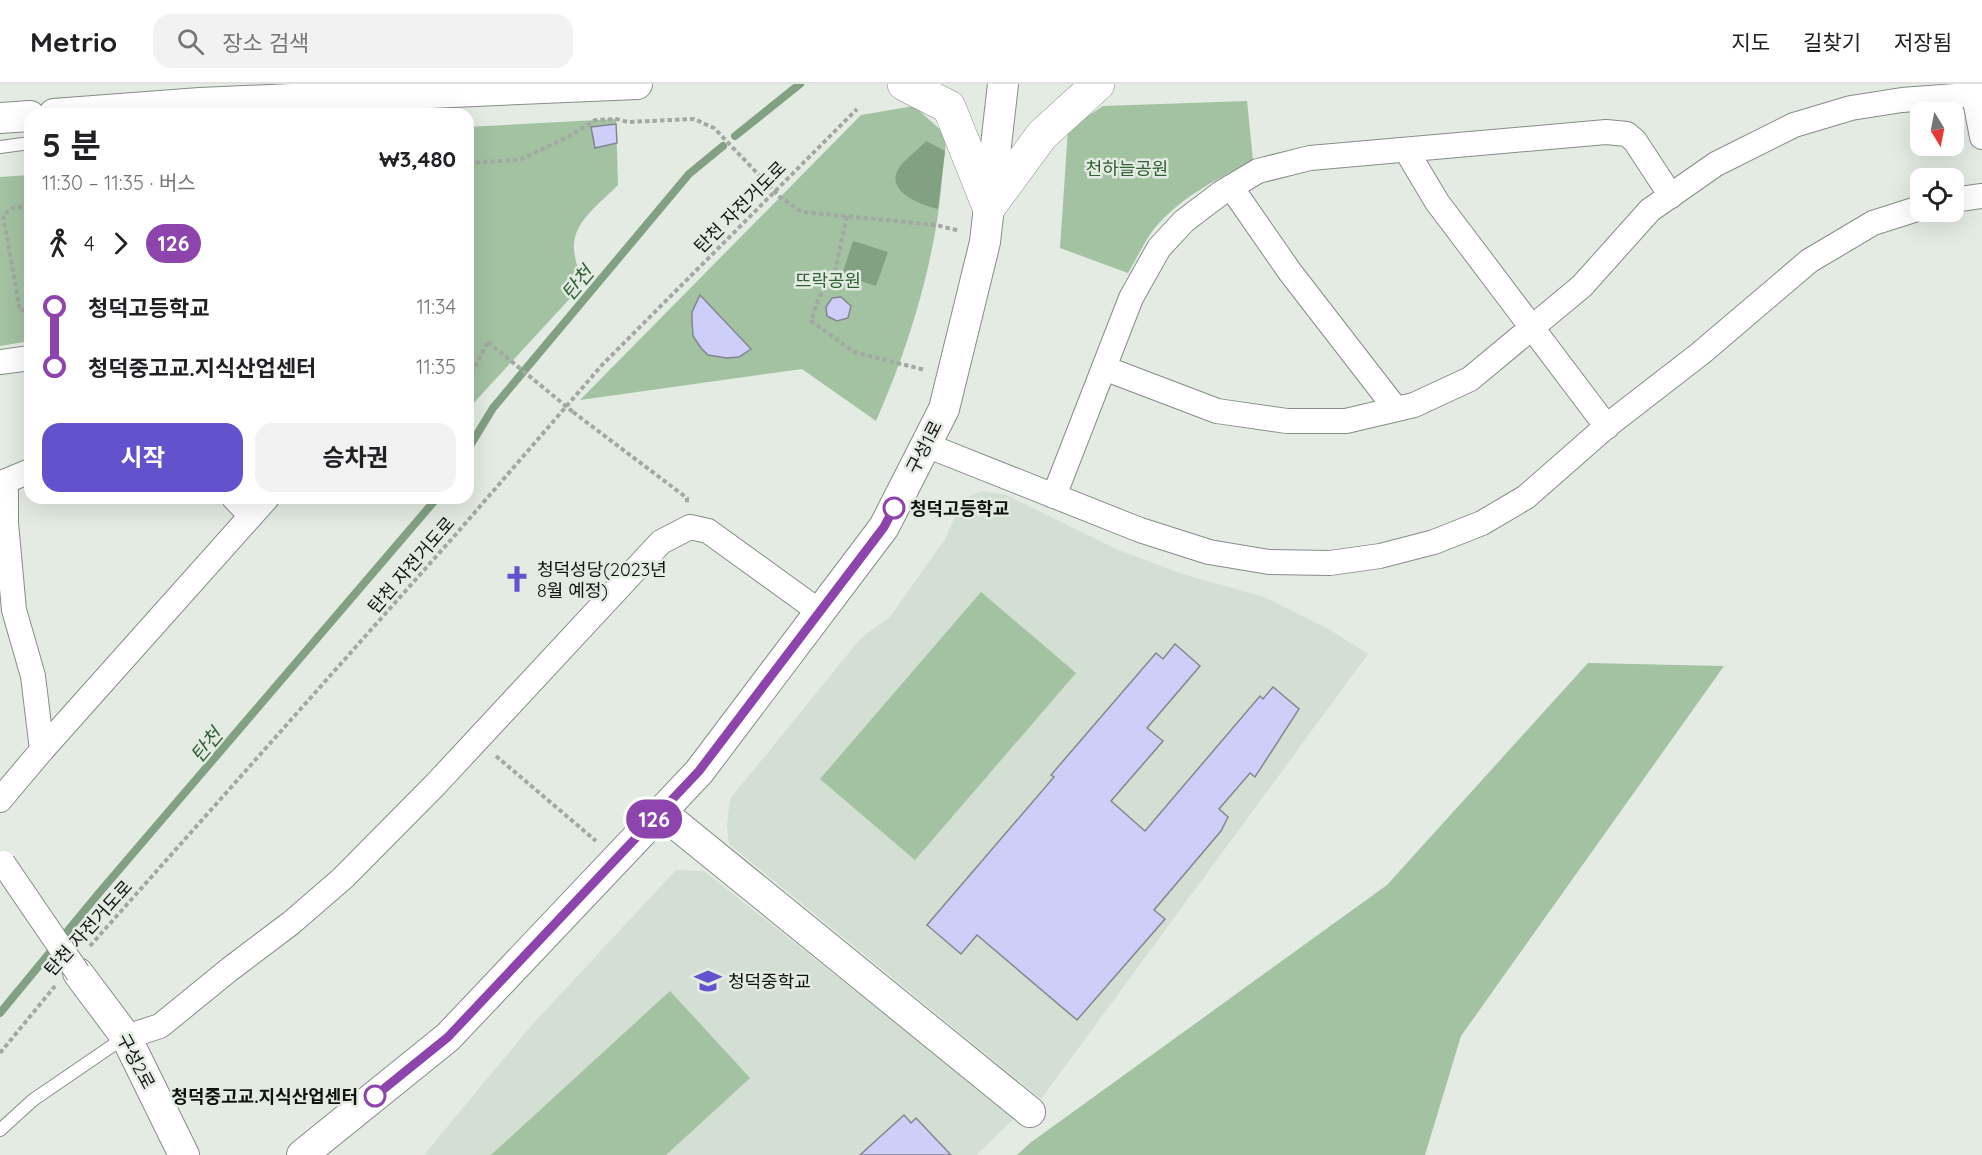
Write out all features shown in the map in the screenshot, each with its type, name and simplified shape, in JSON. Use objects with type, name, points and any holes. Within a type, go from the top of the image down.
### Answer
[{"type":"main road","points":[[904,84],[949,107],[987,222]]},
{"type":"main road","points":[[987,222],[1042,135],[1098,84]]},
{"type":"street","points":[[117,108],[201,100],[247,101],[637,84]]},
{"type":"street","name":"구성1로","points":[[302,1155],[448,1037],[699,771],[884,527],[944,409],[987,222],[1003,84]]},
{"type":"street","points":[[1104,368],[1217,411],[1287,421],[1346,421],[1396,410],[1414,405],[1470,379],[1582,286],[1650,210],[1716,164],[1794,125],[1851,108],[1902,100],[1978,94],[1982,137]]},
{"type":"street","points":[[0,118],[24,116]]},
{"type":"street","points":[[1054,496],[1131,298],[1159,248],[1184,220],[1258,171],[1310,158],[1606,132],[1627,134],[1635,141],[1671,196]]},
{"type":"street","points":[[1406,150],[1437,202],[1534,327],[1607,427]]},
{"type":"street","points":[[1231,187],[1290,272],[1396,410]]},
{"type":"street","points":[[1964,198],[1982,196]]},
{"type":"street","points":[[926,445],[1140,530],[1209,552],[1269,562],[1330,564],[1380,556],[1434,542],[1482,523],[1526,497],[1607,427],[1701,353],[1809,261],[1873,223],[1910,211]]},
{"type":"street","points":[[0,362],[24,359]]},
{"type":"street","points":[[24,474],[6,481],[6,523],[14,610],[33,676],[42,750]]},
{"type":"street","points":[[239,504],[250,516]]},
{"type":"street","points":[[0,800],[261,504]]},
{"type":"street","points":[[126,1037],[160,1026],[291,923],[344,878],[661,542],[690,527],[708,531],[820,612]]},
{"type":"street","points":[[661,812],[1030,1112]]},
{"type":"street","points":[[2,861],[75,968]]},
{"type":"street","name":"구성2로","points":[[75,968],[126,1037],[184,1155]]},
{"type":"lane","points":[[0,147],[24,144]]},
{"type":"lane","points":[[0,1130],[33,1100],[126,1037]]},
{"type":"path","name":"탄천 자전거도로","points":[[0,1053],[602,365],[857,109]]},
{"type":"path","points":[[474,163],[519,160],[595,120],[616,119],[628,122],[694,119],[714,128],[774,191],[802,212],[936,225],[987,222]]},
{"type":"path","points":[[24,207],[12,208],[3,215],[20,311],[24,310]]},
{"type":"path","points":[[847,216],[833,280],[819,297],[811,321],[854,352],[952,376]]},
{"type":"path","points":[[474,369],[488,342],[573,412],[687,498]]},
{"type":"path","points":[[477,739],[617,859]]},
{"type":"shaded area","points":[[926,141],[945,151],[938,209],[915,201],[907,196],[897,184],[896,176],[899,168]]},
{"type":"shaded area","points":[[853,241],[888,252],[876,286],[842,275]]},
{"type":"shaded area","name":"청덕고등학교","points":[[982,491],[1006,495],[1116,549],[1182,574],[1264,597],[1330,630],[1368,654],[1041,1099],[729,844],[727,824],[730,799],[861,638],[890,617],[945,539],[963,499]]},
{"type":"shaded area","name":"청덕중학교","points":[[676,870],[704,871],[1015,1118],[976,1155],[424,1155],[531,1026]]},
{"type":"green space","name":"천하늘공원","points":[[1247,101],[1253,160],[1226,174],[1176,207],[1154,229],[1128,273],[1060,248],[1068,129],[1103,106]]},
{"type":"green space","name":"뜨락공원","points":[[914,106],[945,134],[938,215],[928,268],[914,320],[876,421],[802,369],[580,400],[861,115]]},
{"type":"green space","points":[[616,119],[618,185],[589,213],[578,230],[574,248],[579,279],[575,293],[474,402],[474,127]]},
{"type":"green space","points":[[24,175],[24,342],[0,346],[0,177]]},
{"type":"green space","points":[[981,592],[1076,673],[915,860],[820,779]]},
{"type":"green space","points":[[1588,663],[1724,666],[1461,1036],[1425,1155],[1017,1155],[1030,1143],[1387,885]]},
{"type":"green space","points":[[670,991],[750,1078],[666,1155],[491,1155]]},
{"type":"building","points":[[616,124],[617,143],[595,148],[591,127]]},
{"type":"building","points":[[700,295],[751,349],[739,357],[727,358],[708,355],[701,348],[693,336],[692,321],[692,312]]},
{"type":"building","points":[[841,297],[851,306],[848,318],[837,321],[827,316],[826,307],[832,298]]},
{"type":"building","points":[[1175,644],[1200,666],[1147,728],[1163,741],[1111,801],[1145,831],[1260,696],[1263,699],[1273,687],[1299,709],[1255,777],[1250,773],[1219,809],[1228,817],[1221,831],[1154,910],[1165,919],[1077,1020],[977,935],[961,954],[927,925],[1054,777],[1051,775],[1156,653],[1163,659]]},
{"type":"building","points":[[904,1115],[911,1123],[916,1118],[951,1155],[860,1155]]},
{"type":"waterway","name":"탄천","points":[[735,136],[800,84]]},
{"type":"waterway","name":"탄천","points":[[474,439],[493,408],[689,174],[723,146]]},
{"type":"waterway","name":"탄천","points":[[0,1013],[99,893],[432,504]]},
{"type":"bus line","name":"126","points":[[375,1096],[448,1037],[699,771],[884,527],[894,508]]},
{"type":"place","name":"청덕고등학교","points":[[894,508]]},
{"type":"place","name":"청덕성당(2023년 8월 예정)","points":[[517,579]]},
{"type":"place","name":"청덕중학교","points":[[708,981]]},
{"type":"place","name":"청덕중고교.지식산업센터","points":[[375,1096]]}]
